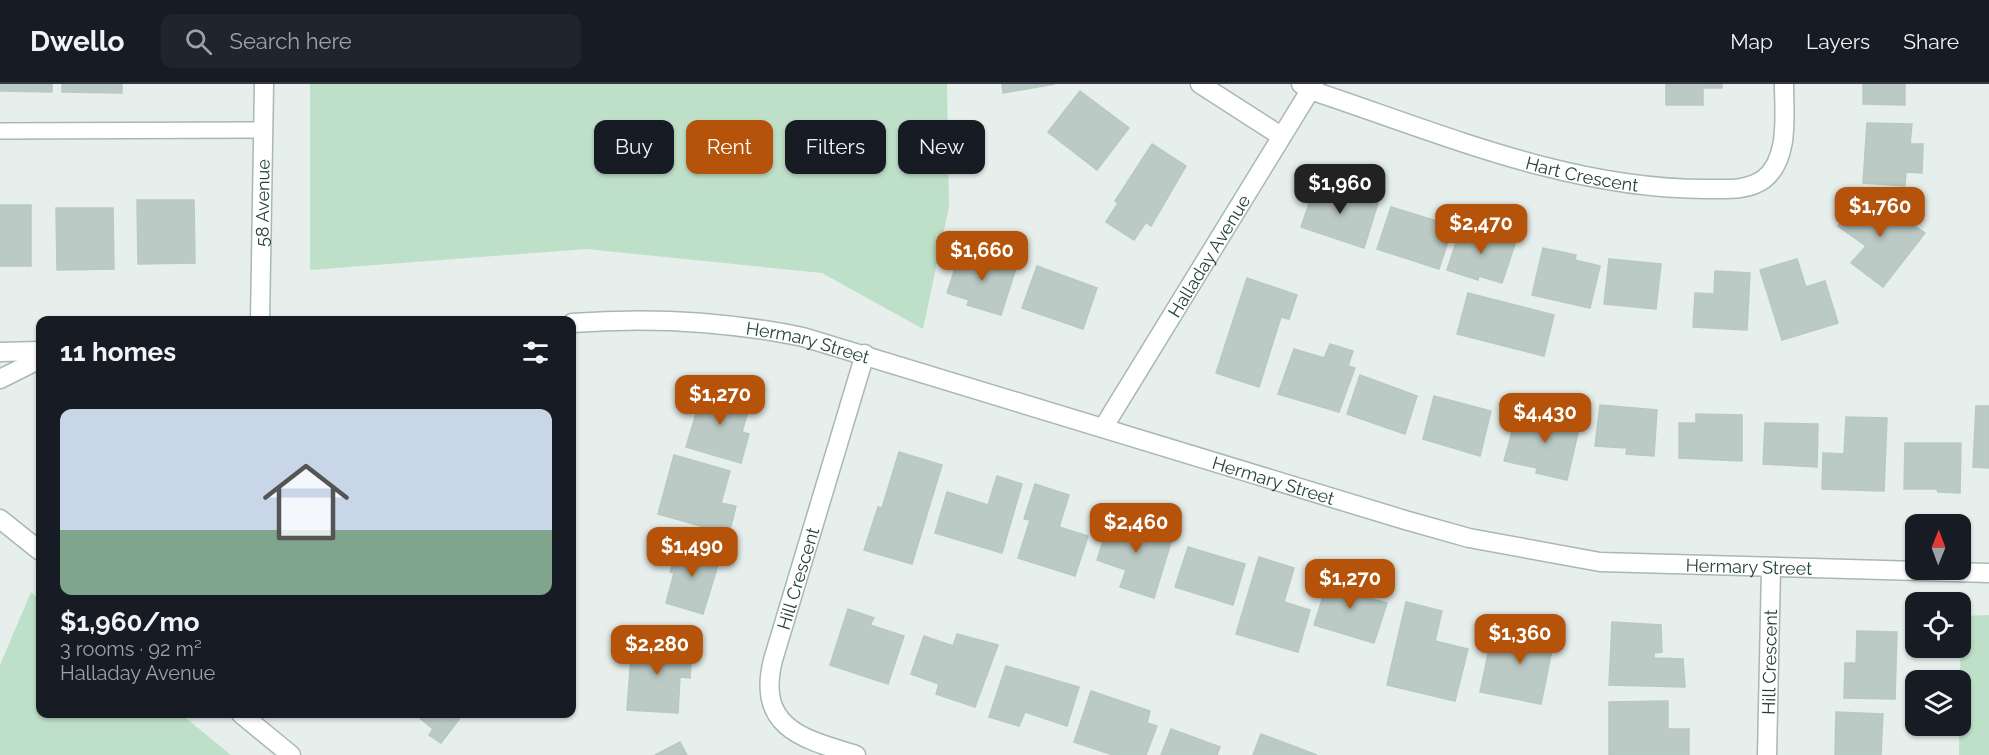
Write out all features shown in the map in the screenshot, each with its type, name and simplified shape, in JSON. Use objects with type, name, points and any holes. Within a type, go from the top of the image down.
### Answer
[{"type":"street","name":"58 Avenue","points":[[260,316],[264,84]]},
{"type":"street","points":[[1200,84],[1281,136]]},
{"type":"street","name":"Hart Crescent","points":[[1309,86],[1490,151],[1581,176],[1661,188],[1736,189],[1762,180],[1778,160],[1783,127],[1784,84]]},
{"type":"street","name":"Halladay Avenue","points":[[1102,428],[1281,136],[1309,86]]},
{"type":"street","name":"Hermary Street","points":[[576,323],[654,319],[701,321],[802,336],[1469,537],[1600,562],[1989,573]]},
{"type":"street","points":[[0,352],[36,351]]},
{"type":"street","name":"Hill Crescent","points":[[856,755],[795,734],[777,715],[768,689],[773,660],[865,354]]},
{"type":"street","points":[[0,379],[36,361]]},
{"type":"street","points":[[2,524],[36,548]]},
{"type":"street","name":"Hill Crescent","points":[[1767,755],[1771,568]]},
{"type":"street","points":[[246,718],[291,755]]},
{"type":"lane","points":[[0,130],[264,130]]},
{"type":"green space","points":[[310,84],[947,84],[948,120],[898,120],[898,174],[948,174],[949,207],[923,329],[822,273],[586,249],[310,270]]},
{"type":"green space","points":[[31,592],[36,596],[36,718],[186,718],[231,755],[0,755],[0,665]]},
{"type":"green space","points":[[1989,615],[1989,755],[1959,755],[1959,736],[1971,736],[1971,670],[1960,670],[1960,658],[1971,658],[1971,616]]},
{"type":"building","points":[[0,84],[52,84],[52,92],[0,91]]},
{"type":"building","points":[[62,84],[122,84],[122,93],[62,92]]},
{"type":"building","points":[[1002,84],[1055,84],[1003,93]]},
{"type":"building","points":[[1666,84],[1722,84],[1722,88],[1703,88],[1703,105],[1666,105]]},
{"type":"building","points":[[1863,84],[1905,84],[1905,105],[1863,104]]},
{"type":"building","points":[[1080,91],[1129,128],[1097,170],[1048,132]]},
{"type":"building","points":[[1867,123],[1912,124],[1910,144],[1923,144],[1922,173],[1906,172],[1905,186],[1863,183]]},
{"type":"building","points":[[1152,144],[1186,166],[1151,226],[1146,222],[1134,240],[1106,222],[1118,203],[1115,201]]},
{"type":"building","points":[[1316,183],[1378,203],[1364,248],[1301,227]]},
{"type":"building","points":[[1862,191],[1925,233],[1883,287],[1851,263],[1866,246],[1838,226]]},
{"type":"building","points":[[137,200],[194,200],[195,263],[138,264]]},
{"type":"building","points":[[0,205],[31,205],[31,266],[0,266]]},
{"type":"building","points":[[1391,207],[1453,226],[1439,269],[1377,249]]},
{"type":"building","points":[[56,208],[113,208],[114,269],[57,270]]},
{"type":"building","points":[[1462,224],[1515,244],[1502,283],[1479,276],[1478,280],[1447,270]]},
{"type":"building","points":[[1543,248],[1576,255],[1575,260],[1600,266],[1590,308],[1532,295]]},
{"type":"building","points":[[961,250],[1016,268],[1001,315],[967,305],[969,300],[947,293]]},
{"type":"building","points":[[1609,259],[1661,264],[1656,309],[1604,304]]},
{"type":"building","points":[[1797,259],[1806,287],[1825,281],[1838,323],[1782,340],[1760,270]]},
{"type":"building","points":[[1037,266],[1097,288],[1083,329],[1022,308]]},
{"type":"building","points":[[1715,271],[1750,273],[1747,330],[1693,327],[1695,293],[1714,294]]},
{"type":"building","points":[[1247,278],[1297,295],[1289,319],[1281,317],[1259,387],[1216,373]]},
{"type":"building","points":[[1468,293],[1554,315],[1544,356],[1457,334]]},
{"type":"building","points":[[1330,344],[1353,351],[1348,366],[1355,368],[1339,412],[1278,394],[1294,349],[1324,358]]},
{"type":"building","points":[[1360,375],[1417,396],[1405,434],[1347,414]]},
{"type":"building","points":[[704,387],[751,401],[742,432],[749,434],[741,463],[686,447]]},
{"type":"building","points":[[1434,396],[1491,411],[1480,456],[1423,439]]},
{"type":"building","points":[[1600,405],[1657,410],[1654,456],[1626,454],[1627,448],[1595,446]]},
{"type":"building","points":[[1976,406],[1989,406],[1989,468],[1973,467]]},
{"type":"building","points":[[1554,411],[1582,416],[1567,480],[1536,473],[1537,468],[1504,461],[1516,417],[1550,425]]},
{"type":"building","points":[[1696,414],[1742,415],[1742,461],[1679,458],[1679,423],[1696,423]]},
{"type":"building","points":[[1846,417],[1887,418],[1884,491],[1822,489],[1823,453],[1844,454]]},
{"type":"building","points":[[1765,423],[1818,424],[1817,467],[1763,464]]},
{"type":"building","points":[[1905,443],[1961,443],[1960,493],[1938,492],[1937,489],[1904,489]]},
{"type":"building","points":[[899,452],[942,465],[912,564],[864,550],[878,507],[882,508]]},
{"type":"building","points":[[674,455],[730,471],[721,503],[736,506],[729,534],[658,514]]},
{"type":"building","points":[[997,476],[1022,484],[1002,553],[935,533],[947,492],[988,505]]},
{"type":"building","points":[[1035,484],[1069,495],[1059,527],[1088,536],[1075,576],[1018,558],[1030,520],[1024,519]]},
{"type":"building","points":[[1111,516],[1173,536],[1154,598],[1120,587],[1126,570],[1097,560]]},
{"type":"building","points":[[679,542],[721,555],[703,614],[666,603],[674,573],[670,572]]},
{"type":"building","points":[[1188,547],[1245,564],[1233,605],[1175,587]]},
{"type":"building","points":[[1259,557],[1294,568],[1284,602],[1310,610],[1298,652],[1236,634]]},
{"type":"building","points":[[1330,574],[1362,584],[1359,595],[1387,603],[1374,643],[1314,625]]},
{"type":"building","points":[[1406,602],[1442,611],[1435,641],[1468,649],[1455,701],[1387,685]]},
{"type":"building","points":[[848,609],[874,618],[870,625],[904,636],[888,684],[830,665]]},
{"type":"building","points":[[1612,622],[1661,625],[1662,652],[1654,653],[1654,658],[1683,659],[1685,687],[1609,685]]},
{"type":"building","points":[[1519,623],[1556,630],[1541,704],[1480,692],[1491,640],[1515,644]]},
{"type":"building","points":[[1857,631],[1897,632],[1895,699],[1844,698],[1845,663],[1856,663]]},
{"type":"building","points":[[957,634],[998,645],[975,707],[936,694],[939,684],[911,674],[924,636],[953,646]]},
{"type":"building","points":[[632,642],[692,646],[690,678],[680,677],[678,713],[627,710]]},
{"type":"building","points":[[1006,666],[1079,687],[1067,726],[1025,712],[1019,726],[989,717]]},
{"type":"building","points":[[1091,691],[1150,711],[1147,723],[1157,726],[1146,755],[1113,755],[1074,742]]},
{"type":"building","points":[[1668,701],[1668,729],[1689,729],[1689,755],[1609,755],[1609,702]]},
{"type":"building","points":[[1836,712],[1883,714],[1881,755],[1835,755]]},
{"type":"building","points":[[420,718],[460,718],[441,743],[429,735],[433,729]]},
{"type":"building","points":[[1171,729],[1220,747],[1217,755],[1161,755]]},
{"type":"building","points":[[1261,734],[1317,755],[1253,755]]},
{"type":"building","points":[[680,742],[687,755],[655,755]]}]
